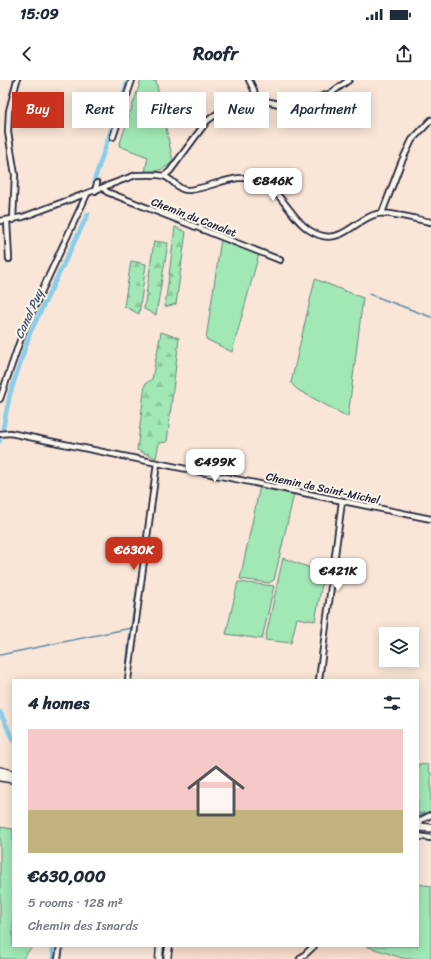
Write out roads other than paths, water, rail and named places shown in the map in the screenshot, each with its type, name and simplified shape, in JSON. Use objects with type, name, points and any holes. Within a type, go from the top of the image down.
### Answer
[{"type":"main road","points":[[0,772],[12,774]]},
{"type":"main road","points":[[0,777],[12,779]]},
{"type":"main road","points":[[419,827],[431,828]]},
{"type":"street","points":[[12,220],[15,175],[8,132],[9,111],[16,80]]},
{"type":"street","points":[[113,137],[132,80]]},
{"type":"street","points":[[249,80],[254,92]]},
{"type":"street","points":[[269,102],[295,106],[331,93],[349,80]]},
{"type":"street","points":[[0,221],[12,220],[136,175],[164,176],[170,172],[199,130],[214,114]]},
{"type":"street","points":[[382,213],[401,163],[412,140],[431,120]]},
{"type":"street","points":[[164,176],[182,190],[241,178],[263,183],[279,196],[308,229],[324,237],[337,236],[373,215],[382,213],[431,222]]},
{"type":"street","points":[[95,191],[97,183]]},
{"type":"street","name":"Chemin du Canalet","points":[[103,188],[107,192],[280,260]]},
{"type":"street","points":[[0,399],[24,329],[87,194]]},
{"type":"street","points":[[7,221],[9,259]]},
{"type":"street","name":"Chemin de Saint-Michel","points":[[0,434],[10,433],[431,519]]},
{"type":"street","points":[[128,679],[157,463]]},
{"type":"street","points":[[320,679],[342,501]]},
{"type":"street","points":[[419,827],[421,820],[431,815]]},
{"type":"street","points":[[419,836],[431,838]]},
{"type":"street","points":[[58,959],[60,947]]},
{"type":"street","points":[[159,959],[160,947]]},
{"type":"street","points":[[167,959],[169,947]]},
{"type":"street","points":[[300,959],[313,947]]},
{"type":"waterway","name":"Canal Puy","points":[[94,181],[128,80]]},
{"type":"waterway","name":"Canal Puy","points":[[3,428],[10,394],[30,333],[88,214]]},
{"type":"waterway","name":"Chemin du Canalet","points":[[369,294],[431,317]]},
{"type":"waterway","points":[[125,679],[129,640],[143,549]]},
{"type":"waterway","points":[[0,655],[131,628]]},
{"type":"waterway","name":"Canal Puy","points":[[0,712],[12,738]]},
{"type":"waterway","points":[[419,816],[431,812]]},
{"type":"waterway","name":"Canal Puy","points":[[52,947],[54,959]]}]
